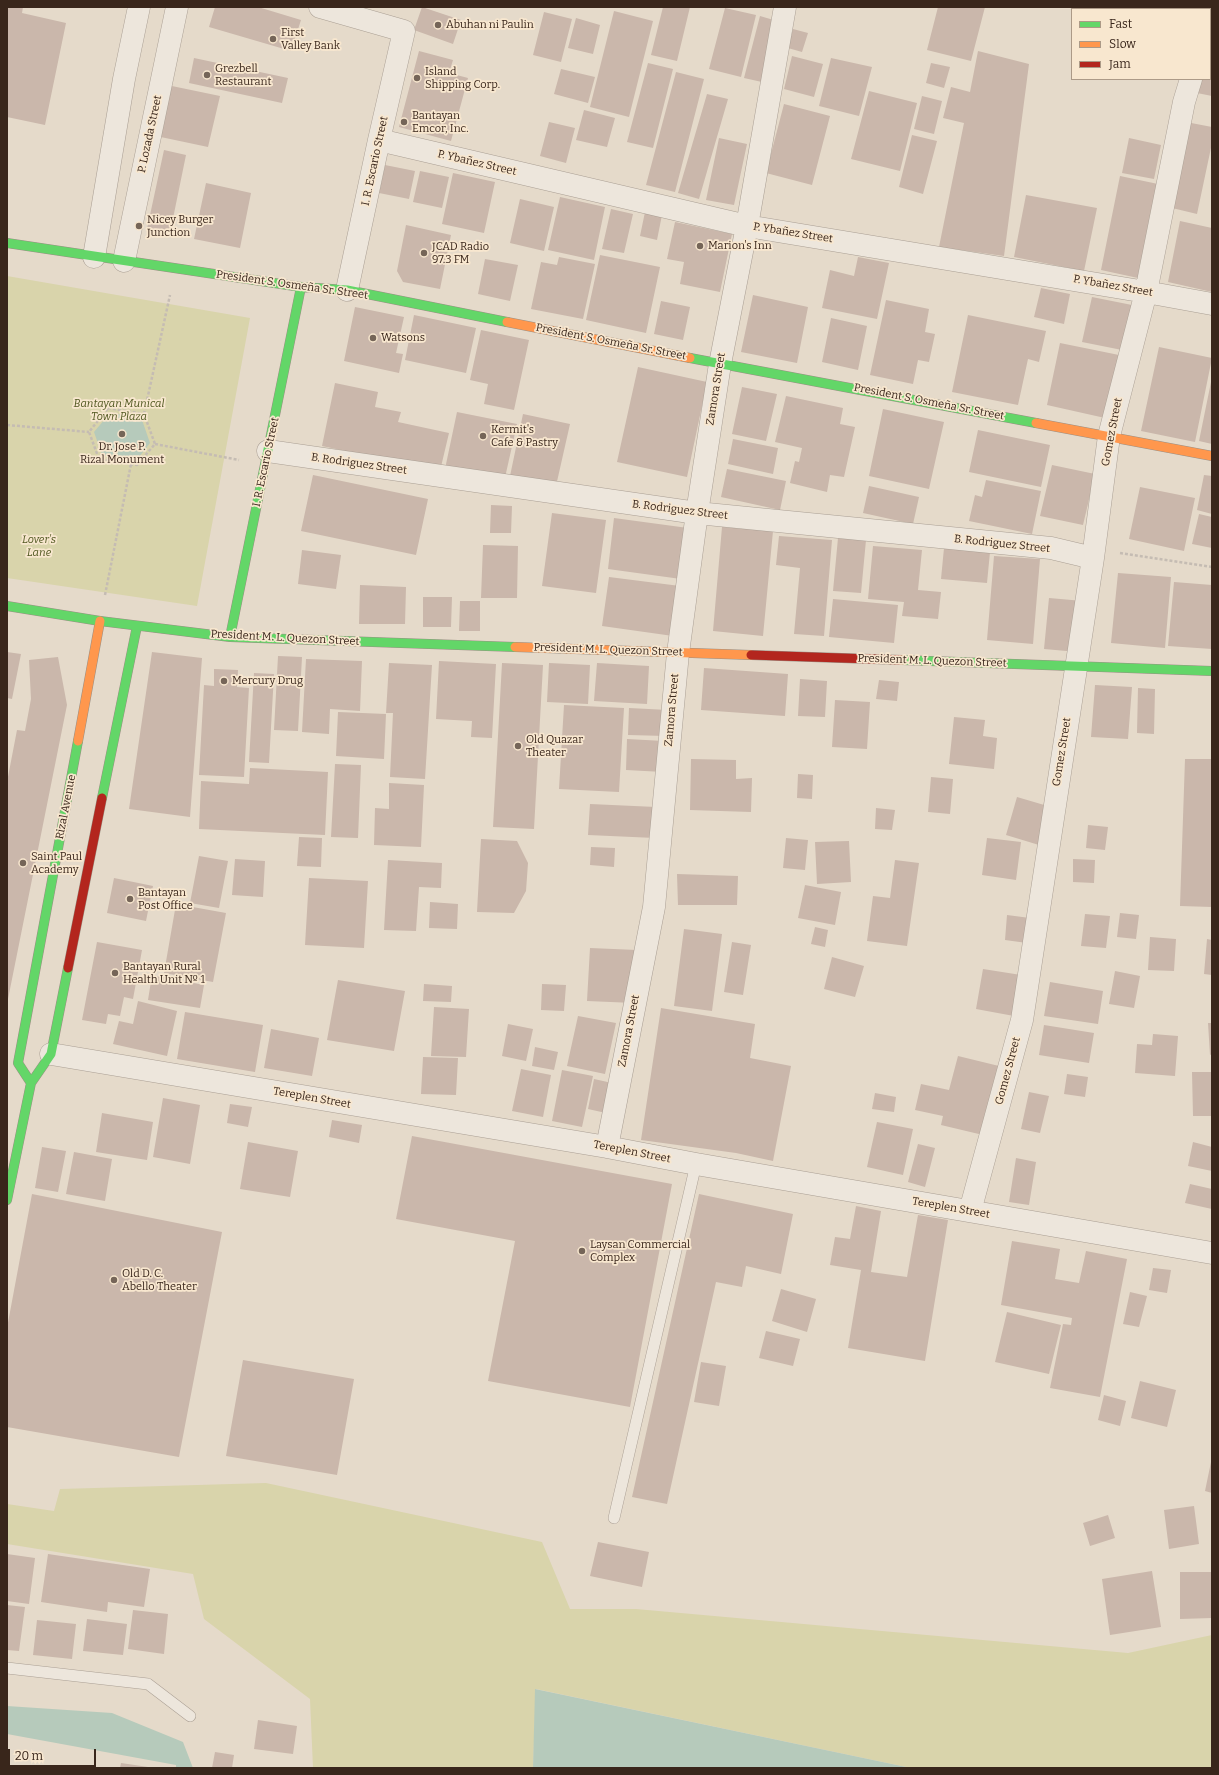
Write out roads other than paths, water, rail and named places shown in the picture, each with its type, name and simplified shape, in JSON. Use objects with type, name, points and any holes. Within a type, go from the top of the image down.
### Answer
[{"type":"main road","name":"President S. Osmeña Sr. Street","points":[[7,243],[176,269],[301,286],[347,290],[720,364],[1212,456]]},
{"type":"main road","name":"I. R. Escario Street","points":[[230,637],[301,286]]},
{"type":"main road","name":"President M. L. Quezon Street","points":[[7,606],[100,622],[230,637],[1212,672]]},
{"type":"main road","name":"Rizal Avenue","points":[[18,1063],[100,622]]},
{"type":"main road","points":[[7,1200],[31,1083],[40,1057],[137,626]]},
{"type":"main road","points":[[7,1061],[18,1063],[40,1057]]},
{"type":"main road","points":[[18,1063],[31,1083]]},
{"type":"street","points":[[94,257],[123,87],[139,7]]},
{"type":"street","name":"P. Lozada Street","points":[[124,261],[177,7]]},
{"type":"street","name":"Zamora Street","points":[[607,1147],[654,907],[678,653],[697,514],[720,364],[747,226],[785,7]]},
{"type":"street","name":"I. R. Escario Street","points":[[329,9],[404,31],[347,290]]},
{"type":"street","name":"Gomez Street","points":[[970,1211],[1022,1020],[1075,666],[1093,558],[1109,436],[1146,292],[1184,102],[1191,80]]},
{"type":"street","name":"P. Ybañez Street","points":[[379,140],[747,226],[1212,304]]},
{"type":"street","name":"B. Rodriguez Street","points":[[266,458],[697,514],[1051,548],[1093,558]]},
{"type":"street","name":"Tereplen Street","points":[[40,1057],[607,1147],[696,1164],[1212,1253]]},
{"type":"lane","points":[[614,1518],[696,1164]]},
{"type":"lane","points":[[7,1668],[148,1684],[190,1716]]},
{"type":"place","name":"Abuhan ni Paulin","points":[[438,25]]},
{"type":"place","name":"First Valley Bank","points":[[273,39]]},
{"type":"place","name":"Grezbell Restaurant","points":[[207,75]]},
{"type":"place","name":"Island Shipping Corp.","points":[[417,78]]},
{"type":"place","name":"Bantayan Emcor, Inc.","points":[[404,122]]},
{"type":"place","name":"Nicey Burger Junction","points":[[139,226]]},
{"type":"place","name":"Marion's Inn","points":[[700,246]]},
{"type":"place","name":"JCAD Radio 97.3 FM","points":[[424,253]]},
{"type":"place","name":"Watsons","points":[[373,338]]},
{"type":"place","name":"Dr. Jose P. Rizal Monument","points":[[122,434]]},
{"type":"place","name":"Kermit's Cafe & Pastry","points":[[483,436]]},
{"type":"place","name":"Mercury Drug","points":[[224,681]]},
{"type":"place","name":"Old Quazar Theater","points":[[518,746]]},
{"type":"place","name":"Saint Paul Academy","points":[[23,863]]},
{"type":"place","name":"Bantayan Post Office","points":[[130,899]]},
{"type":"place","name":"Bantayan Rural Health Unit № 1","points":[[115,973]]},
{"type":"place","name":"Laysan Commercial Complex","points":[[582,1251]]},
{"type":"place","name":"Old D. C. Abello Theater","points":[[114,1280]]},
{"type":"park label","name":"Bantayan Munical Town Plaza","points":[[119,410]]},
{"type":"park label","name":"Lover's Lane","points":[[39,546]]}]
